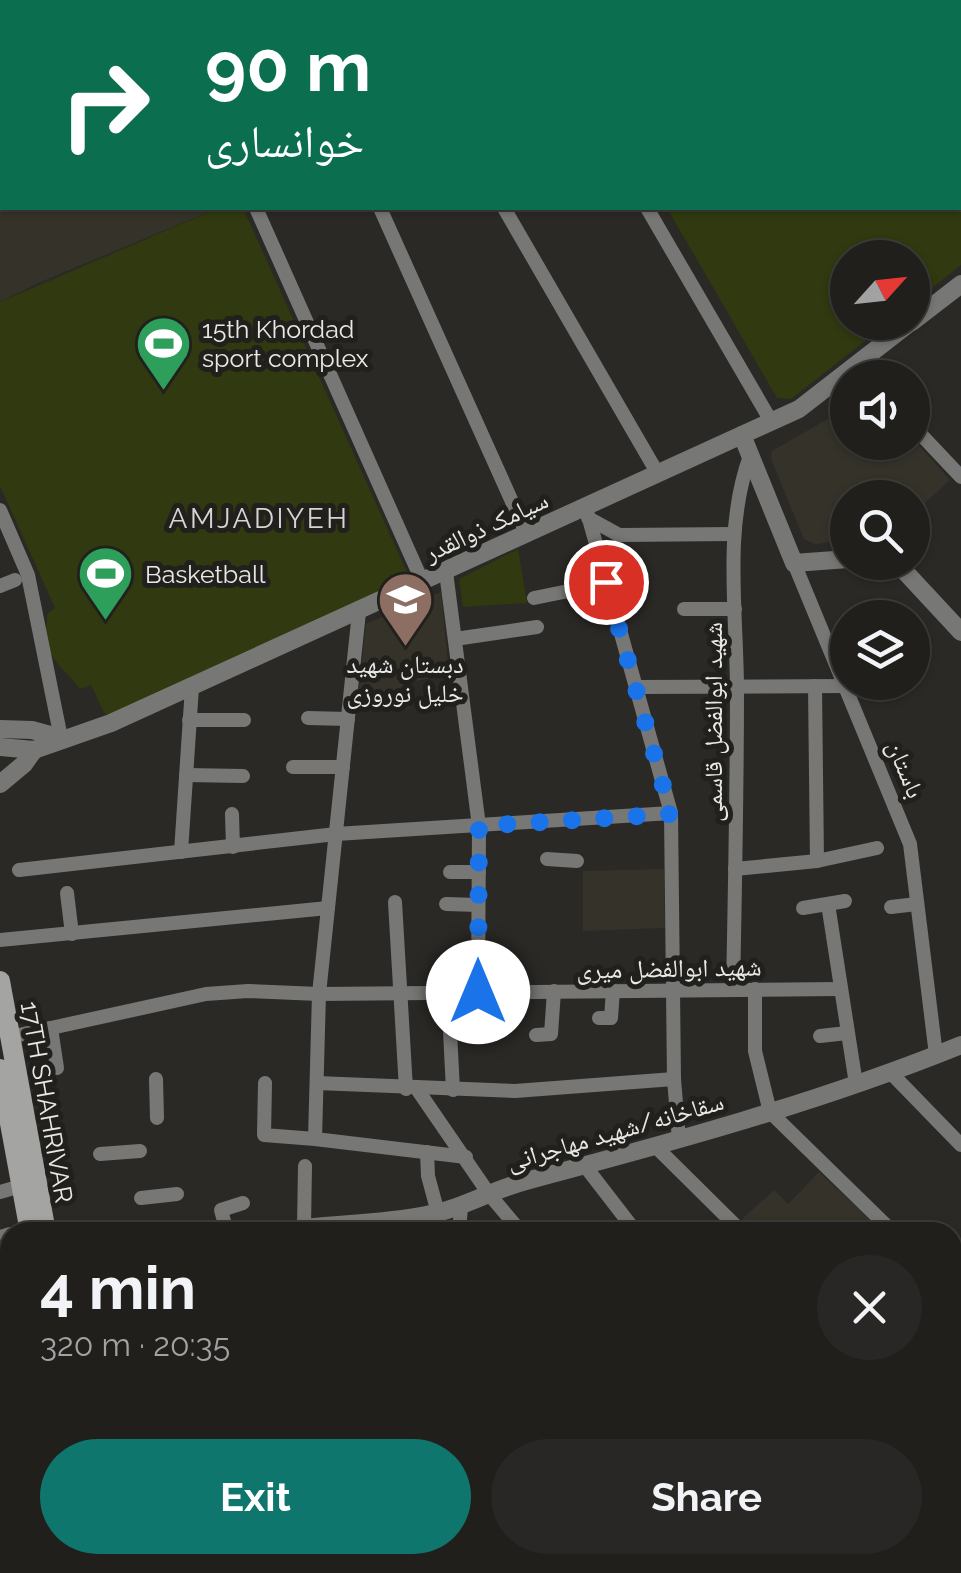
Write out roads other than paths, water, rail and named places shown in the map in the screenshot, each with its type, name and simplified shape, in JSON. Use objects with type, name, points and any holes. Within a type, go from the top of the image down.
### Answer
[{"type":"main road","name":"17TH SHAHRIVAR","points":[[0,980],[10,1037],[25,1222]]},
{"type":"main road","name":"17TH SHAHRIVAR","points":[[0,1069],[25,1222]]},
{"type":"street","points":[[257,210],[422,583]]},
{"type":"street","points":[[381,210],[527,535]]},
{"type":"street","points":[[505,210],[658,474]]},
{"type":"street","points":[[648,210],[770,421]]},
{"type":"street","name":"سیامک ذوالقدر","points":[[930,311],[957,294]]},
{"type":"street","name":"سیامک ذوالقدر","points":[[873,360],[894,340]]},
{"type":"street","name":"سیامک ذوالقدر","points":[[0,747],[34,750],[110,724],[527,535],[587,513],[830,390]]},
{"type":"street","name":"باستان","points":[[742,435],[830,648]]},
{"type":"street","points":[[930,444],[961,477]]},
{"type":"street","name":"شهید ابوالفضل قاسمی","points":[[733,990],[737,686],[734,534],[742,477],[750,456]]},
{"type":"street","points":[[0,510],[28,575],[62,738]]},
{"type":"street","points":[[587,513],[619,535],[734,534]]},
{"type":"street","points":[[587,513],[671,814],[674,1079],[679,1140]]},
{"type":"street","points":[[794,563],[830,560]]},
{"type":"street","points":[[446,572],[479,826],[478,992]]},
{"type":"street","points":[[0,586],[15,580]]},
{"type":"street","points":[[913,580],[961,632]]},
{"type":"street","points":[[534,598],[593,586]]},
{"type":"street","points":[[684,608],[736,609]]},
{"type":"street","points":[[316,1139],[320,994],[359,612]]},
{"type":"street","points":[[454,639],[537,627]]},
{"type":"street","points":[[816,686],[817,861]]},
{"type":"street","points":[[636,687],[830,686]]},
{"type":"street","points":[[181,852],[192,687]]},
{"type":"street","name":"باستان","points":[[852,700],[910,844],[936,1056]]},
{"type":"street","points":[[308,718],[348,719]]},
{"type":"street","points":[[190,720],[244,720]]},
{"type":"street","name":"سیامک ذوالقدر","points":[[0,729],[32,730],[62,738]]},
{"type":"street","points":[[0,784],[34,750]]},
{"type":"street","points":[[293,767],[343,767]]},
{"type":"street","points":[[186,775],[243,776]]},
{"type":"street","points":[[232,814],[233,847]]},
{"type":"street","points":[[19,870],[336,834],[671,814]]},
{"type":"street","points":[[735,868],[817,861],[877,848]]},
{"type":"street","points":[[547,860],[577,861]]},
{"type":"street","points":[[450,872],[479,872]]},
{"type":"street","points":[[67,893],[72,934]]},
{"type":"street","points":[[803,908],[845,901]]},
{"type":"street","points":[[395,902],[398,993],[412,1089],[513,1222]]},
{"type":"street","points":[[446,904],[478,905]]},
{"type":"street","points":[[828,904],[856,1084]]},
{"type":"street","points":[[892,907],[917,904]]},
{"type":"street","points":[[0,940],[328,908]]},
{"type":"street","name":"شهید ابوالفضل میری","points":[[10,1037],[206,994],[248,991],[320,994],[840,988]]},
{"type":"street","points":[[755,989],[755,1051],[770,1112],[883,1222]]},
{"type":"street","points":[[536,1035],[550,1034],[554,991]]},
{"type":"street","points":[[599,1018],[611,1018],[614,991]]},
{"type":"street","points":[[448,992],[453,1090]]},
{"type":"street","points":[[51,1028],[56,1068]]},
{"type":"street","points":[[820,1036],[847,1033]]},
{"type":"street","name":"سقاخانه/شهید مهاجرانی","points":[[411,1222],[461,1207],[509,1186],[770,1112],[961,1046]]},
{"type":"street","points":[[891,1073],[961,1145]]},
{"type":"street","points":[[156,1079],[158,1118]]},
{"type":"street","points":[[317,1082],[515,1091],[674,1079]]},
{"type":"street","points":[[264,1083],[264,1135],[466,1157]]},
{"type":"street","points":[[656,1147],[732,1222]]},
{"type":"street","points":[[100,1154],[140,1151]]},
{"type":"street","points":[[427,1152],[428,1176],[438,1212]]},
{"type":"street","points":[[305,1166],[310,1222]]},
{"type":"street","points":[[585,1166],[628,1222]]},
{"type":"street","points":[[0,1192],[21,1186]]},
{"type":"street","points":[[141,1198],[177,1194]]},
{"type":"street","points":[[224,1222],[221,1210],[242,1204]]},
{"type":"street","points":[[460,1222],[461,1207]]},
{"type":"place","name":"15th Khordad sport complex","points":[[163,392]]},
{"type":"place","name":"Basketball","points":[[106,623]]},
{"type":"place","name":"دبستان شهید خلیل نوروزی","points":[[405,649]]},
{"type":"district","name":"AMJADIYEH","points":[[259,518]]}]
